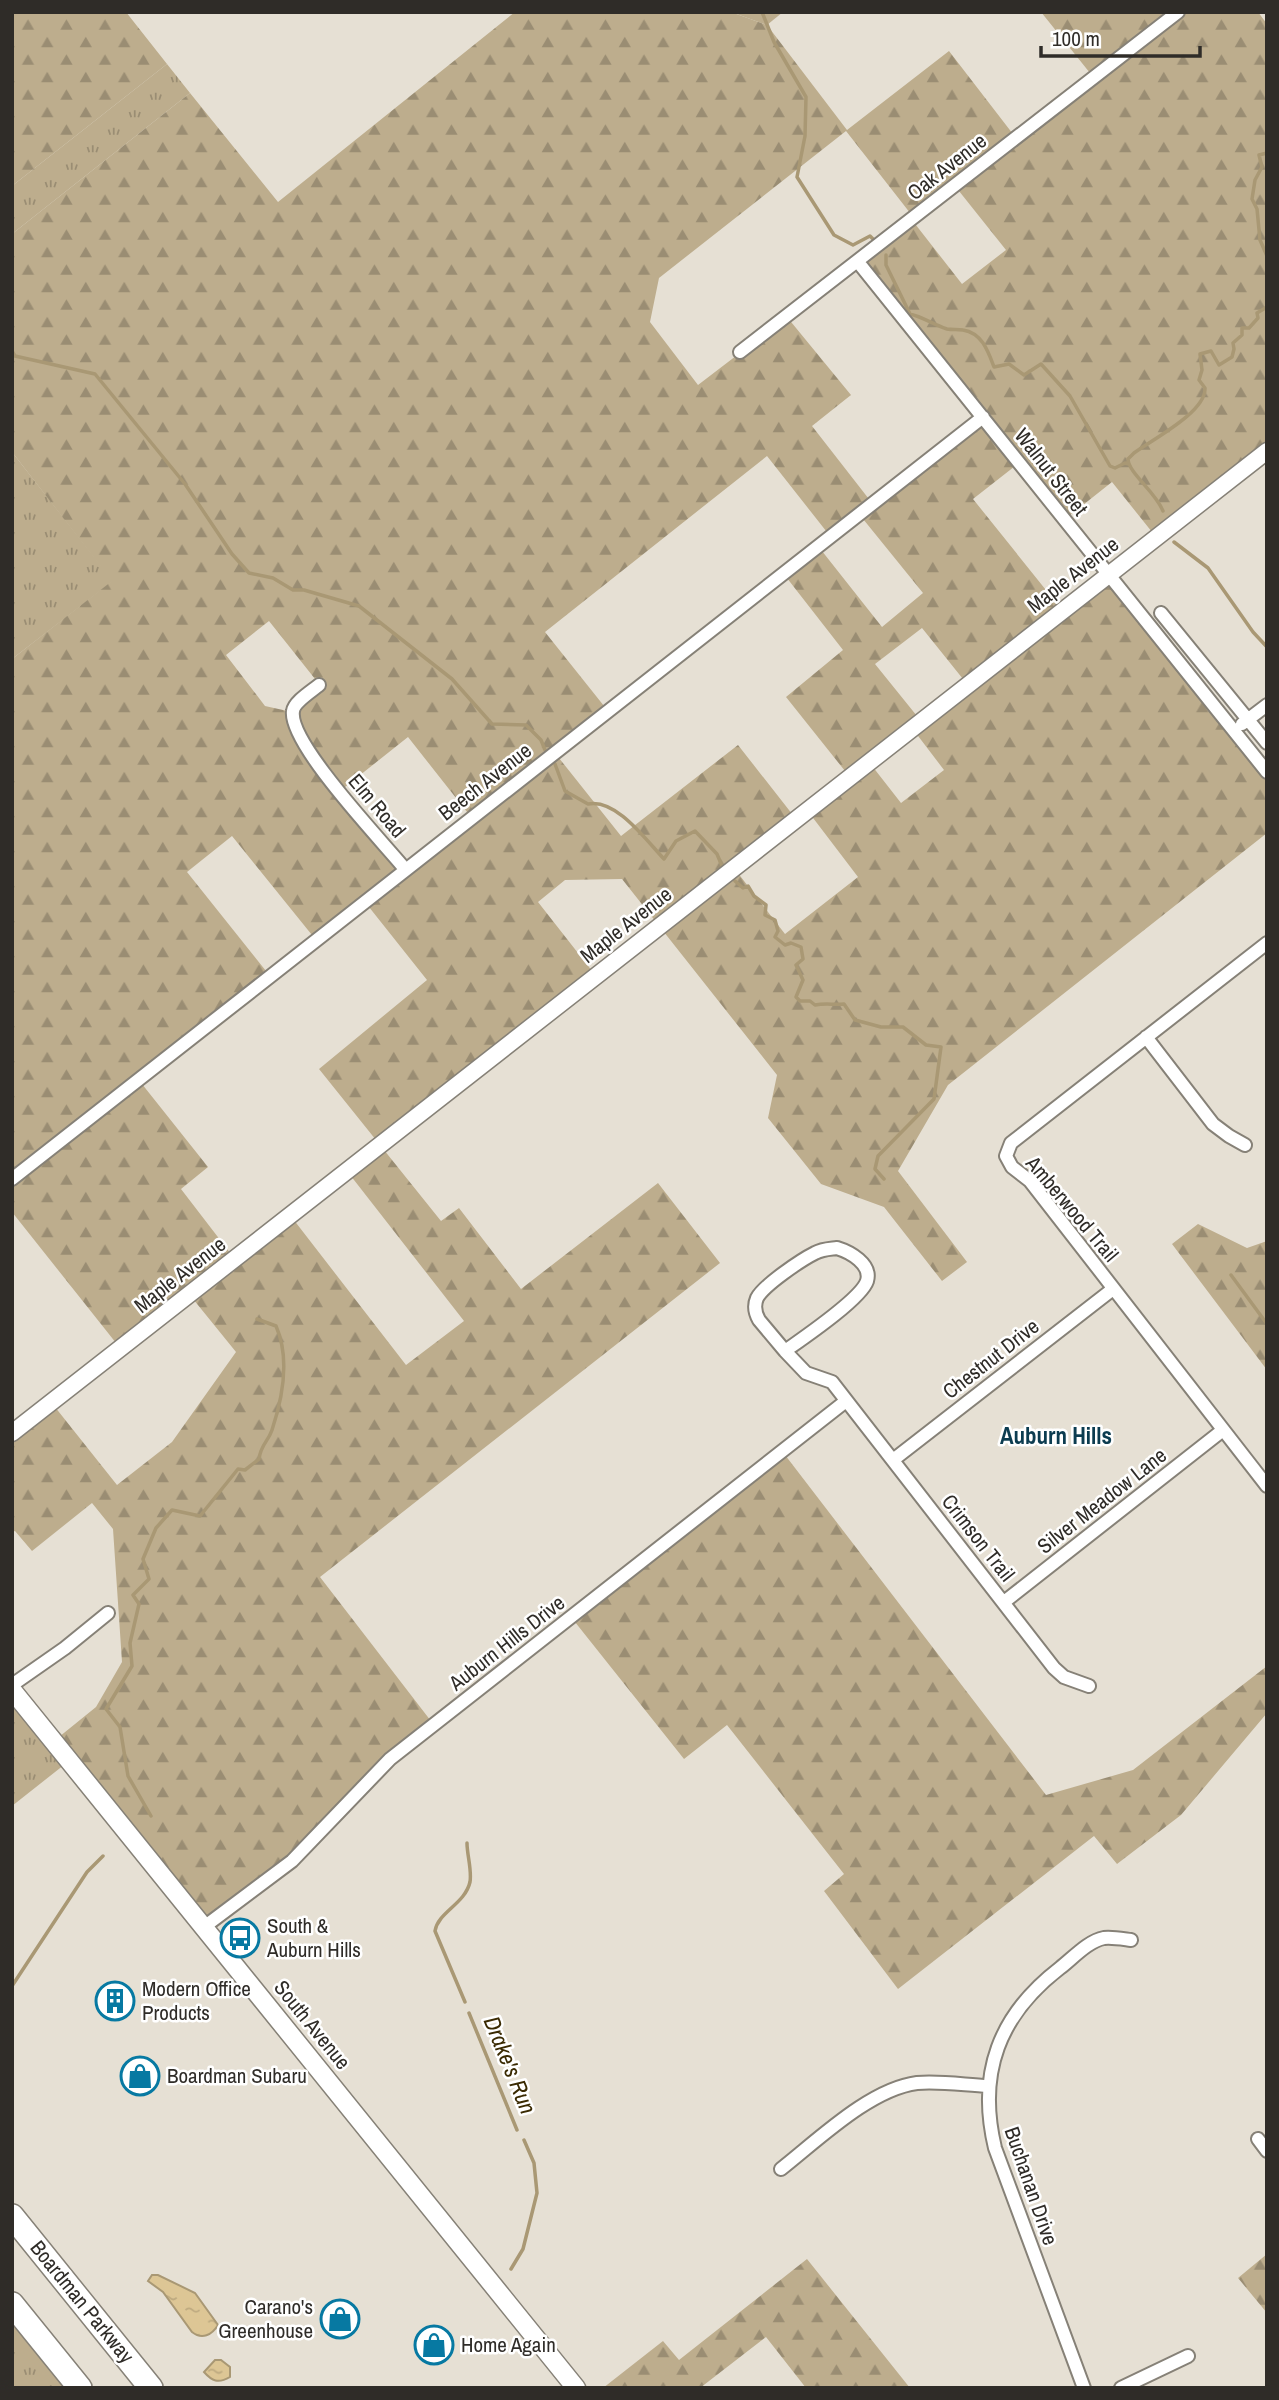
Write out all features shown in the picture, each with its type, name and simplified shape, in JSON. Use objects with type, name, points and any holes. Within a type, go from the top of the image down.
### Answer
[{"type":"highway","name":"Boardman Parkway","points":[[12,2216],[151,2388]]},
{"type":"highway","points":[[12,2304],[80,2388]]},
{"type":"main road","name":"South Avenue","points":[[12,1687],[576,2388]]},
{"type":"street","name":"Oak Avenue","points":[[740,352],[1178,12]]},
{"type":"street","name":"Walnut Street","points":[[858,262],[1267,772]]},
{"type":"street","name":"Beech Avenue","points":[[12,1178],[983,417]]},
{"type":"street","name":"Maple Avenue","points":[[12,1433],[1267,451]]},
{"type":"street","points":[[1161,614],[1267,743]]},
{"type":"street","name":"Elm Road","points":[[319,685],[294,707],[292,712],[300,739],[319,767],[405,869]]},
{"type":"street","points":[[1234,730],[1267,705]]},
{"type":"street","name":"Amberwood Trail","points":[[1267,943],[1011,1143],[1006,1150],[1008,1162],[1030,1181],[1267,1486]]},
{"type":"street","points":[[1146,1037],[1213,1124],[1245,1145]]},
{"type":"street","name":"Crimson Trail","points":[[785,1351],[863,1289],[867,1282],[867,1272],[853,1255],[837,1248],[817,1252],[765,1289],[757,1298],[755,1314],[785,1351],[806,1373],[832,1382],[1054,1668],[1064,1677],[1088,1686]]},
{"type":"street","name":"Chestnut Drive","points":[[893,1460],[1112,1289]]},
{"type":"street","name":"Auburn Hills Drive","points":[[204,1927],[292,1861],[390,1759],[846,1402]]},
{"type":"street","name":"Silver Meadow Lane","points":[[1004,1602],[1223,1430]]},
{"type":"street","points":[[12,1687],[108,1613]]},
{"type":"street","name":"Buchanan Drive","points":[[1084,2388],[995,2148],[988,2114],[988,2087],[1002,2035],[1033,1991],[1091,1944],[1105,1938],[1131,1940]]},
{"type":"street","points":[[781,2169],[865,2104],[891,2090],[919,2083],[988,2087]]},
{"type":"street","points":[[1258,2139],[1267,2151]]},
{"type":"street","points":[[1121,2388],[1188,2357]]},
{"type":"green space","points":[[12,12],[126,12],[167,64],[12,186]]},
{"type":"green space","points":[[515,12],[731,12],[767,25],[847,130],[949,51],[1016,138],[1094,78],[1041,12],[1258,12],[1267,24],[1267,451],[1156,537],[1112,482],[1064,520],[1019,463],[973,499],[1062,610],[1108,575],[1267,772],[1267,833],[948,1085],[898,1171],[967,1262],[942,1281],[884,1207],[821,1184],[768,1118],[777,1075],[622,879],[565,880],[538,902],[596,976],[380,1145],[441,1221],[459,1208],[521,1289],[658,1183],[720,1263],[320,1577],[434,1725],[292,1861],[204,1927],[54,1741],[96,1707],[122,1662],[113,1529],[92,1503],[32,1551],[15,1531],[12,1532],[12,1433],[51,1402],[117,1485],[172,1442],[236,1352],[189,1294],[120,1348],[12,1212],[12,659],[112,581],[12,452],[12,234],[190,93],[278,202]],"holes":[[[846,131],[914,218],[955,186],[1006,250],[962,284],[912,220],[858,262],[983,417],[872,503],[812,426],[851,395],[787,317],[698,385],[650,322],[659,278]],[[767,456],[830,536],[859,514],[923,593],[882,627],[818,546],[783,573],[843,650],[786,697],[849,776],[807,810],[858,877],[785,934],[734,868],[796,819],[738,745],[621,836],[555,753],[608,711],[545,632]],[[269,621],[319,684],[292,712],[265,706],[226,655]],[[922,628],[967,684],[921,721],[875,664]],[[912,728],[944,770],[901,803],[869,762]],[[408,737],[471,817],[405,869],[340,791]],[[232,836],[316,940],[365,902],[427,980],[319,1069],[380,1145],[347,1171],[464,1321],[406,1365],[290,1215],[234,1258],[181,1189],[208,1167],[138,1079],[270,976],[187,872]]]},
{"type":"green space","points":[[731,12],[783,12],[767,25]]},
{"type":"green space","points":[[167,64],[190,93],[12,234],[12,186]]},
{"type":"green space","points":[[12,452],[113,581],[12,659]]},
{"type":"green space","points":[[1198,1224],[1247,1248],[1267,1241],[1267,1370],[1172,1244]]},
{"type":"green space","points":[[782,1451],[1046,1795],[1133,1770],[1267,1666],[1267,1713],[1181,1815],[1117,1864],[1094,1836],[898,1989],[824,1891],[844,1874],[727,1725],[684,1759],[571,1617]]},
{"type":"green space","points":[[12,1690],[69,1761],[12,1806]]},
{"type":"green space","points":[[1267,2254],[1267,2313],[1238,2278]]},
{"type":"green space","points":[[807,2259],[910,2388],[806,2388],[766,2337],[700,2388],[603,2388],[663,2341],[679,2360]]},
{"type":"green space","points":[[12,2304],[80,2388],[12,2388]]},
{"type":"water","points":[[152,2275],[158,2275],[195,2293],[218,2325],[216,2328],[203,2336],[192,2332],[163,2292],[148,2281]]},
{"type":"water","points":[[215,2360],[221,2360],[230,2367],[230,2377],[216,2380],[204,2372]]},
{"type":"waterway","points":[[762,12],[774,42],[806,97],[805,136],[797,177],[834,235],[853,245],[870,236],[874,240]]},
{"type":"waterway","points":[[1267,153],[1259,155],[1262,167],[1255,180],[1252,199],[1257,209],[1260,240],[1267,256]]},
{"type":"waterway","points":[[886,255],[886,265],[910,314],[947,329],[963,330],[975,335],[983,344],[994,367],[1009,364],[1024,375],[1041,364],[1070,396],[1110,466],[1115,468],[1129,464]]},
{"type":"waterway","points":[[1163,511],[1133,471],[1128,459],[1197,406],[1205,388],[1199,380],[1202,370],[1200,354],[1211,351],[1219,365],[1232,357],[1233,343],[1242,335],[1242,328],[1249,328],[1258,318],[1257,313],[1267,307]]},
{"type":"waterway","points":[[12,351],[15,356],[95,374],[185,484],[232,554],[249,573],[273,578],[293,590],[304,590],[359,606],[452,679],[492,724],[526,725],[541,740],[545,750]]},
{"type":"waterway","points":[[1174,542],[1208,568],[1253,632],[1267,647]]},
{"type":"waterway","points":[[555,764],[565,791],[588,804],[609,807],[620,814],[664,859],[676,841],[695,831],[717,854],[722,866]]},
{"type":"waterway","points":[[735,881],[743,888],[748,886],[754,896],[766,905],[765,915],[775,920],[778,931],[775,937],[785,945],[791,943],[801,947],[803,959],[796,965],[803,980],[796,997],[800,1001],[810,1001],[815,1005],[844,1004],[855,1020],[881,1027],[903,1027],[926,1045],[941,1047],[934,1099],[878,1156],[875,1169],[884,1179]]},
{"type":"waterway","points":[[1231,1275],[1267,1324]]},
{"type":"waterway","points":[[151,1816],[128,1776],[120,1727],[106,1709],[132,1666],[130,1643],[139,1604],[133,1595],[149,1579],[143,1559],[156,1528],[172,1510],[200,1516],[238,1469],[245,1470],[259,1459],[272,1430],[282,1391],[283,1351],[276,1326],[257,1319]]},
{"type":"waterway","name":"Drake's Run","points":[[465,2002],[435,1931],[441,1918],[463,1896],[470,1882],[467,1843]]},
{"type":"waterway","points":[[12,1986],[87,1872],[103,1856]]},
{"type":"waterway","name":"Drake's Run","points":[[469,2013],[517,2130]]},
{"type":"waterway","name":"Drake's Run","points":[[511,2269],[523,2249],[537,2193],[534,2163],[524,2140]]},
{"type":"place","name":"South & Auburn Hills","points":[[240,1938]]},
{"type":"place","name":"Modern Office Products","points":[[115,2001]]},
{"type":"place","name":"Boardman Subaru","points":[[140,2076]]},
{"type":"place","name":"Carano's Greenhouse","points":[[340,2319]]},
{"type":"place","name":"Home Again","points":[[434,2345]]},
{"type":"district","name":"Auburn Hills","points":[[1056,1436]]}]
